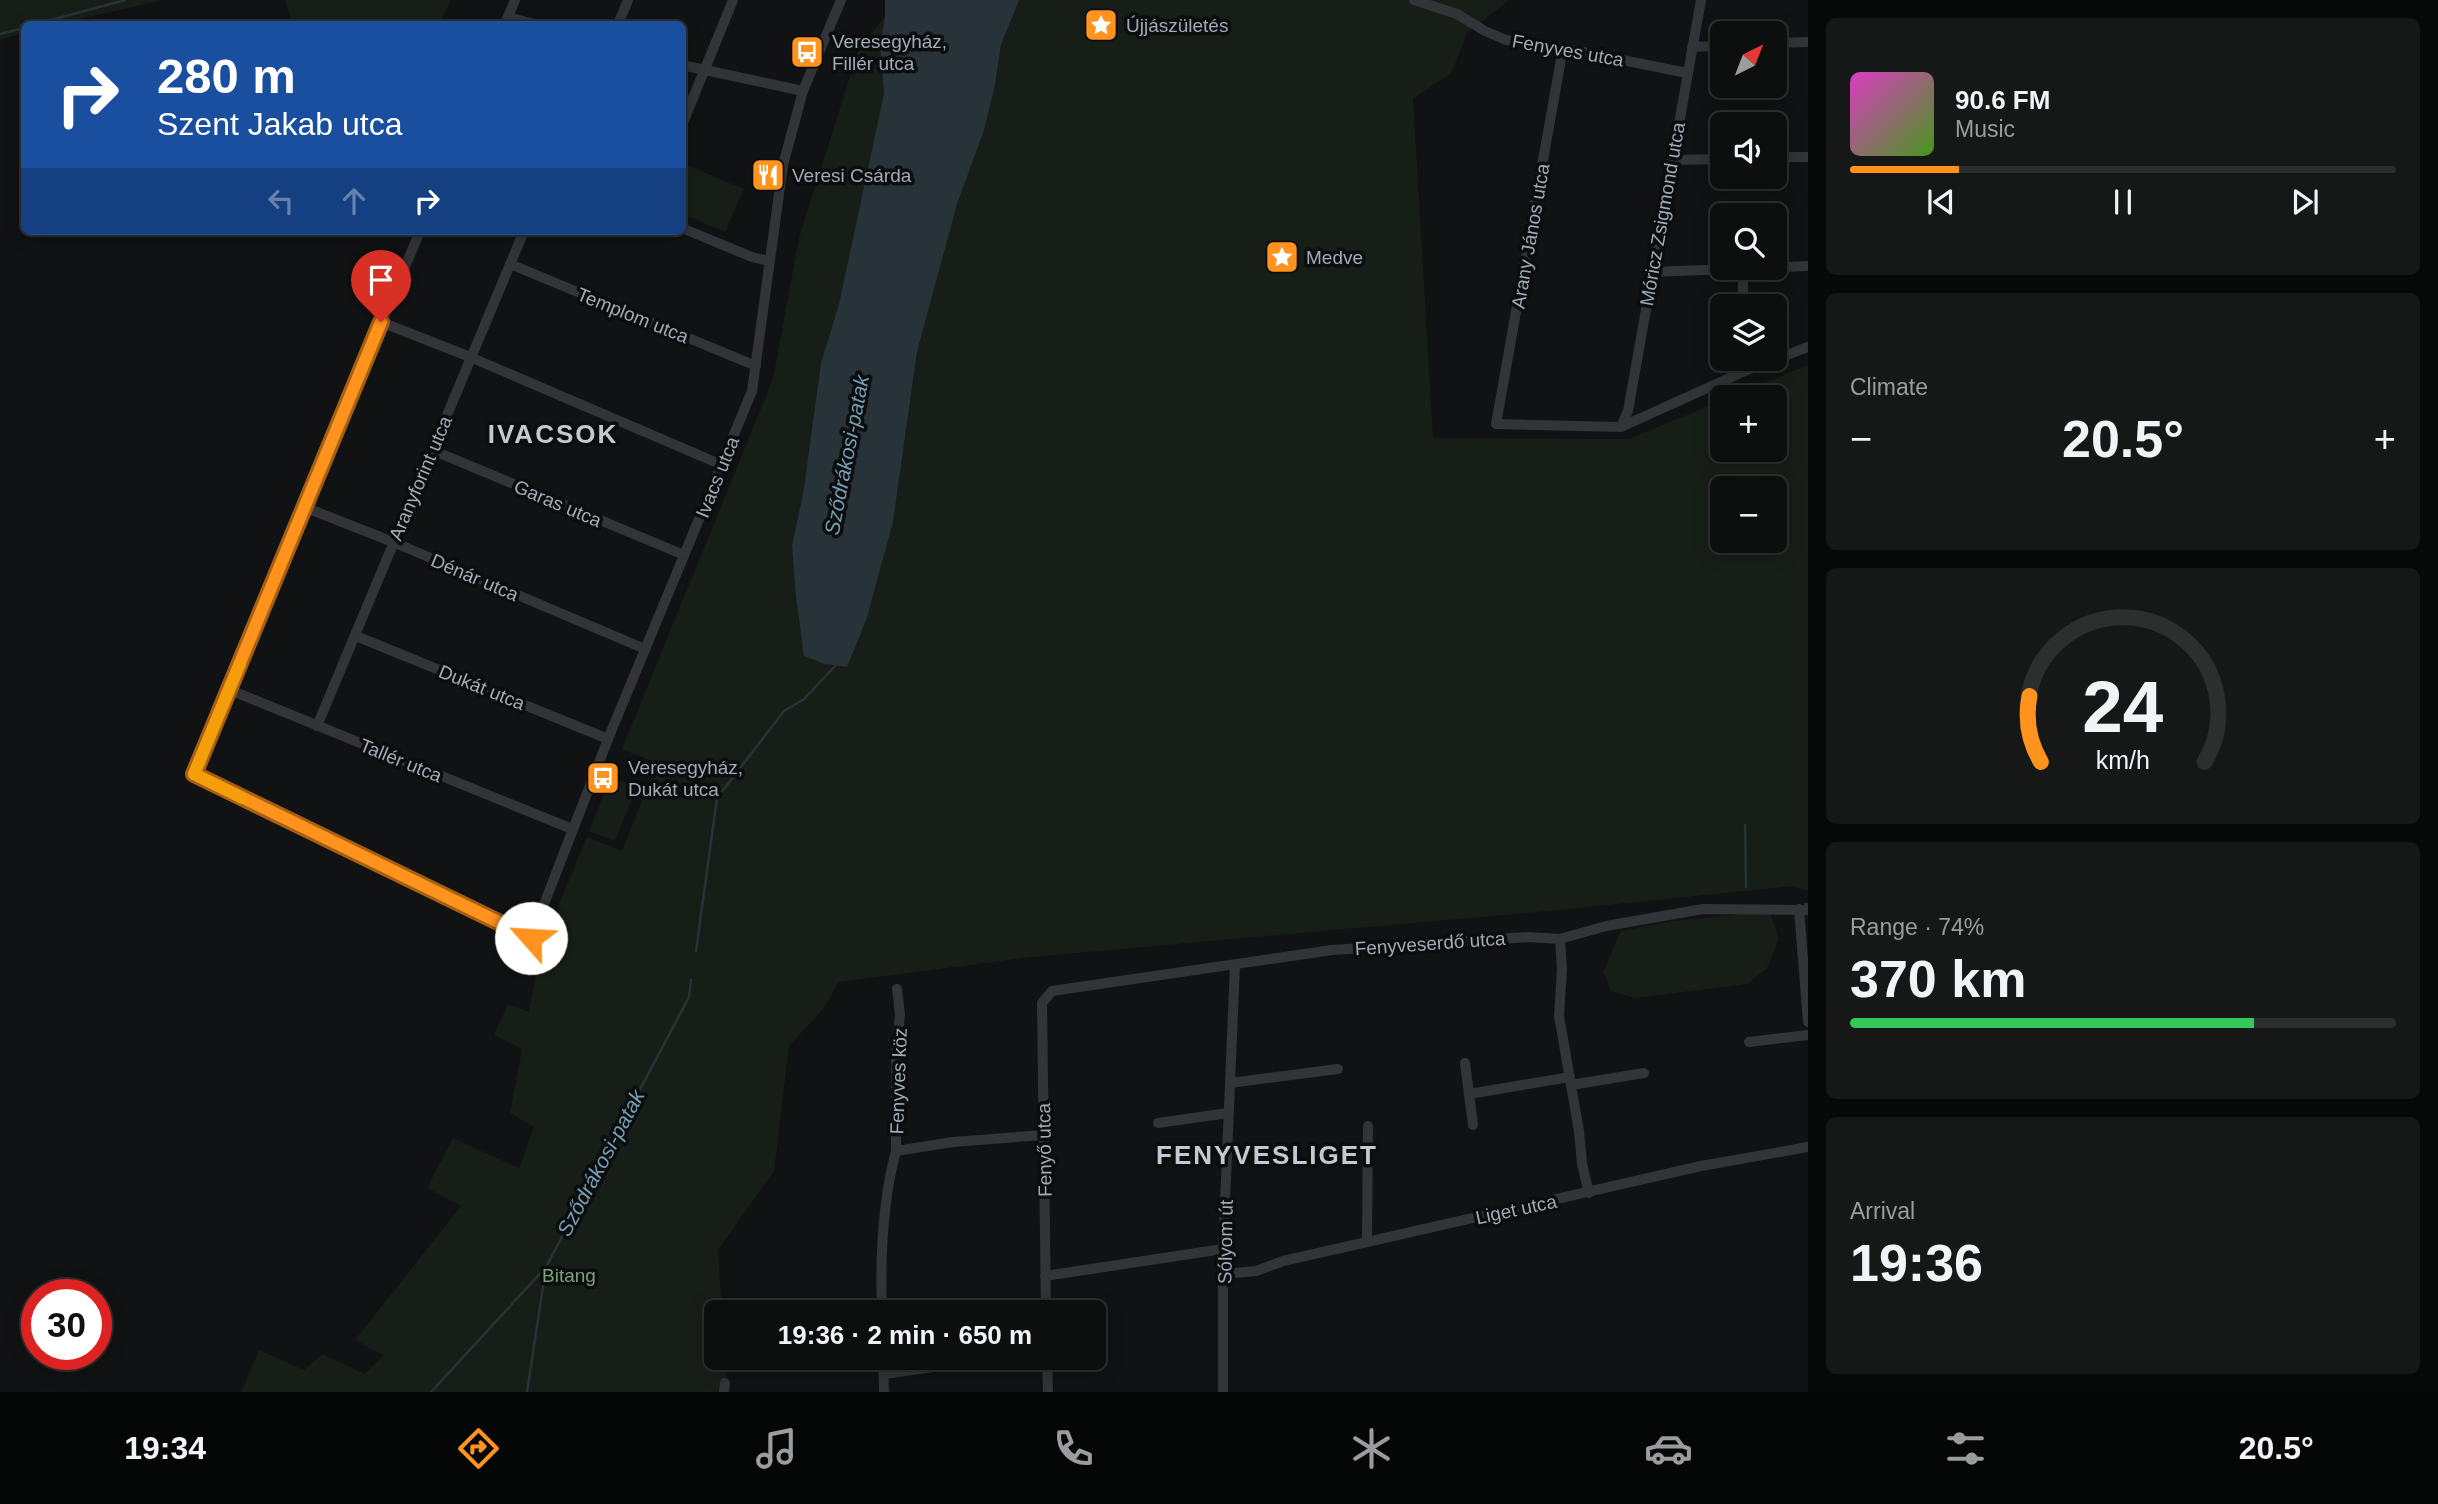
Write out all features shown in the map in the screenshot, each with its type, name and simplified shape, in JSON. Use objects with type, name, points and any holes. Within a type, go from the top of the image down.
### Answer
[{"type":"street","points":[[506,21],[515,0]]},
{"type":"street","points":[[619,21],[628,0]]},
{"type":"street","points":[[686,115],[733,0]]},
{"type":"street","name":"Ivacs utca","points":[[230,690],[194,774],[531,938],[608,739],[752,391],[783,165],[803,91],[841,0]]},
{"type":"street","name":"Fenyves utca","points":[[1414,0],[1457,14],[1506,40],[1563,48],[1687,73]]},
{"type":"street","name":"Móricz Zsigmond utca","points":[[1621,427],[1628,411],[1701,0]]},
{"type":"street","points":[[1787,42],[1808,41]]},
{"type":"street","points":[[1692,47],[1710,46]]},
{"type":"street","name":"Arany János utca","points":[[1563,48],[1496,424],[1621,427]]},
{"type":"street","points":[[686,66],[803,91]]},
{"type":"street","points":[[1787,158],[1808,157]]},
{"type":"street","points":[[1672,160],[1710,159]]},
{"type":"street","points":[[686,230],[752,257],[769,261]]},
{"type":"street","points":[[230,690],[418,235]]},
{"type":"street","name":"Aranyforint utca","points":[[317,726],[522,235]]},
{"type":"street","name":"Templom utca","points":[[510,264],[756,366]]},
{"type":"street","points":[[1787,268],[1808,267]]},
{"type":"street","points":[[1652,272],[1710,271]]},
{"type":"street","points":[[381,322],[470,357],[722,465]]},
{"type":"street","points":[[1787,355],[1808,347]]},
{"type":"street","points":[[1621,427],[1745,371]]},
{"type":"street","name":"Garas utca","points":[[432,450],[684,555]]},
{"type":"street","name":"Dénár utca","points":[[304,506],[645,649]]},
{"type":"street","name":"Dukát utca","points":[[356,636],[608,739]]},
{"type":"street","name":"Tallér utca","points":[[230,690],[572,829]]},
{"type":"street","name":"Fenyveserdő utca","points":[[1052,990],[1332,950],[1528,937],[1560,939],[1606,926],[1703,909],[1803,909]]},
{"type":"street","points":[[1803,909],[1808,1022]]},
{"type":"street","points":[[1560,939],[1562,969],[1559,1016],[1589,1193]]},
{"type":"street","name":"Sólyom út","points":[[1223,1392],[1223,1249],[1235,965]]},
{"type":"street","name":"Fenyves köz","points":[[897,989],[900,1014],[896,1058],[897,1151],[953,1142],[1043,1135]]},
{"type":"street","name":"Fenyő utca","points":[[1046,1300],[1042,1003],[1052,990]]},
{"type":"street","points":[[1749,1042],[1808,1035]]},
{"type":"street","points":[[1465,1063],[1473,1125]]},
{"type":"street","points":[[1230,1083],[1338,1069]]},
{"type":"street","points":[[1469,1094],[1644,1073]]},
{"type":"street","points":[[1158,1123],[1228,1113]]},
{"type":"street","points":[[1367,1242],[1368,1126]]},
{"type":"street","name":"Liget utca","points":[[1224,1274],[1256,1271],[1283,1261],[1701,1166],[1808,1147]]},
{"type":"street","points":[[882,1300],[882,1251],[886,1207],[897,1151]]},
{"type":"street","points":[[1045,1276],[1223,1249]]},
{"type":"street","points":[[884,1370],[884,1392]]},
{"type":"street","points":[[884,1374],[912,1370]]},
{"type":"street","points":[[1047,1370],[1048,1392]]},
{"type":"green space","points":[[0,0],[164,0],[70,21],[21,21],[21,34],[0,40]]},
{"type":"green space","points":[[285,0],[451,0],[441,21],[292,21]]},
{"type":"green space","name":"Bitang","points":[[1019,0],[1509,0],[1467,33],[1451,74],[1413,98],[1433,438],[1629,439],[1710,405],[1710,462],[1787,462],[1787,385],[1759,385],[1808,365],[1808,891],[1794,886],[1032,957],[839,982],[824,1008],[789,1046],[774,1171],[718,1250],[721,1300],[704,1300],[704,1370],[726,1370],[727,1392],[241,1392],[259,1350],[304,1370],[322,1354],[365,1374],[383,1355],[355,1340],[461,1206],[427,1188],[453,1138],[519,1168],[534,1127],[510,1113],[522,1049],[494,1035],[508,1004],[529,1012],[540,950],[587,837],[622,851],[657,763],[622,749],[773,379],[799,238],[858,51],[885,16],[880,47],[884,92],[839,304],[821,363],[803,494],[792,545],[825,664],[846,667],[867,618],[893,522],[917,352],[957,204],[984,131],[1001,45]]},
{"type":"green space","points":[[686,165],[744,189],[725,232],[686,215]]},
{"type":"green space","points":[[611,777],[637,787],[615,841],[589,831]]},
{"type":"green space","points":[[1770,913],[1779,939],[1767,968],[1747,984],[1635,998],[1611,991],[1603,972],[1621,931],[1674,921]]},
{"type":"water","points":[[885,0],[1019,0],[1001,45],[984,131],[957,204],[917,352],[893,522],[867,618],[847,667],[825,664],[804,656],[792,545],[803,494],[821,363],[839,304],[884,93],[880,47]]},
{"type":"waterway","points":[[47,21],[125,0]]},
{"type":"waterway","points":[[0,34],[21,29]]},
{"type":"waterway","name":"Sződrákosi-patak","points":[[696,951],[717,798],[784,711],[804,699],[837,664]]},
{"type":"waterway","points":[[1745,825],[1746,887]]},
{"type":"waterway","name":"Sződrákosi-patak","points":[[431,1392],[546,1267],[689,997],[691,980]]},
{"type":"waterway","points":[[527,1392],[546,1267]]},
{"type":"slow traffic","points":[[240,664],[194,774],[242,798]]},
{"type":"place","name":"Újjászületés","points":[[1101,25]]},
{"type":"place","name":"Veresegyház, Fillér utca","points":[[807,52]]},
{"type":"place","name":"Veresi Csárda","points":[[768,175]]},
{"type":"place","name":"Medve","points":[[1282,257]]},
{"type":"place","name":"Veresegyház, Dukát utca","points":[[603,778]]},
{"type":"district","name":"IVACSOK","points":[[553,434]]},
{"type":"district","name":"FENYVESLIGET","points":[[1267,1155]]},
{"type":"route","points":[[381,322],[194,774],[531,938]]}]
